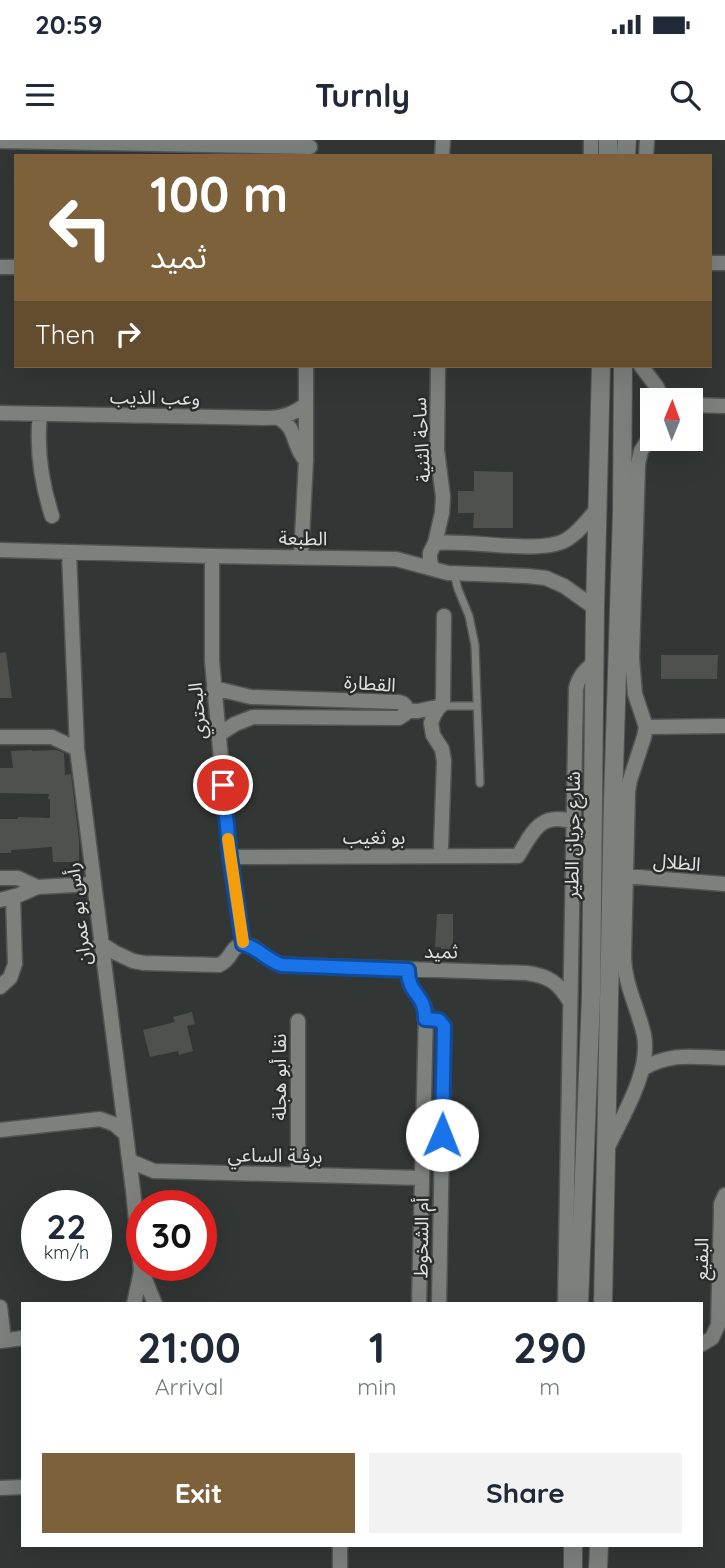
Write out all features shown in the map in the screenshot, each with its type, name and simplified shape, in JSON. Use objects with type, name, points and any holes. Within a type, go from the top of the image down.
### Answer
[{"type":"street","points":[[0,141],[139,142],[310,148]]},
{"type":"street","points":[[301,557],[306,460],[306,368]]},
{"type":"street","name":"ساحة الثنية","points":[[432,568],[430,553],[442,513],[442,481],[437,450],[438,368]]},
{"type":"street","name":"شارع جريان الطير","points":[[579,1302],[574,1233],[591,996],[600,368]]},
{"type":"street","name":"شارع جريان الطير","points":[[606,1300],[605,1153],[621,566],[623,368]]},
{"type":"street","points":[[643,368],[657,388]]},
{"type":"street","name":"وعب الذيب","points":[[0,413],[279,418],[306,404]]},
{"type":"street","points":[[704,405],[725,406]]},
{"type":"street","points":[[40,414],[39,461],[44,492],[52,516]]},
{"type":"street","points":[[279,418],[292,429],[299,452],[306,460]]},
{"type":"street","points":[[641,452],[638,464],[632,658],[635,694],[646,727],[725,726]]},
{"type":"street","points":[[435,543],[527,546],[553,544],[572,535],[597,509]]},
{"type":"street","name":"ساحة الثنية","points":[[442,513],[458,542]]},
{"type":"street","name":"الطبعة","points":[[0,550],[396,559],[448,573],[547,578],[556,581],[595,608]]},
{"type":"street","name":"رأس بو عمران","points":[[69,552],[77,750],[133,1190]]},
{"type":"street","name":"البحتري","points":[[212,556],[211,636],[214,688],[230,857],[243,944]]},
{"type":"street","points":[[596,565],[621,566]]},
{"type":"street","points":[[441,847],[443,754],[433,735],[431,723],[443,701],[444,616]]},
{"type":"street","points":[[565,1302],[574,1233],[570,1002],[576,690],[579,678],[594,663]]},
{"type":"street","name":"القطارة","points":[[214,688],[251,697],[398,702],[405,705],[406,711],[401,717],[395,718],[253,717],[218,735]]},
{"type":"street","points":[[406,711],[441,706]]},
{"type":"street","name":"شارع جريان الطير","points":[[605,1153],[642,1069],[644,1038],[624,966],[625,876],[630,780],[646,727]]},
{"type":"street","points":[[0,737],[51,737],[77,750]]},
{"type":"street","name":"بو ثغيب","points":[[230,857],[518,856],[537,827],[547,819],[561,817],[574,822]]},
{"type":"street","name":"الظلال","points":[[625,876],[725,884]]},
{"type":"street","points":[[0,878],[18,878],[37,887]]},
{"type":"street","points":[[0,987],[14,971],[7,898],[37,887],[94,884]]},
{"type":"street","points":[[100,943],[133,961],[216,965],[225,962],[236,947],[243,944]]},
{"type":"street","name":"ثميد","points":[[243,944],[282,965],[527,973],[549,978]]},
{"type":"street","points":[[549,978],[559,975],[571,964]]},
{"type":"street","name":"أم الشخوط","points":[[408,970],[410,987],[425,1007],[419,1302]]},
{"type":"street","points":[[549,978],[561,988],[570,1002]]},
{"type":"street","name":"أم الشخوط","points":[[425,1019],[439,1020],[444,1026],[439,1302]]},
{"type":"street","name":"نقا أبو هجلة","points":[[298,1021],[298,1174]]},
{"type":"street","points":[[644,1038],[658,1049],[674,1056]]},
{"type":"street","points":[[426,1054],[443,1054]]},
{"type":"street","points":[[642,1069],[674,1056],[725,1058]]},
{"type":"street","points":[[100,1119],[113,1108],[121,1094]]},
{"type":"street","points":[[0,1130],[100,1119],[114,1124],[126,1134]]},
{"type":"street","points":[[423,1135],[442,1135]]},
{"type":"street","name":"برقـة الساعي","points":[[130,1161],[154,1171],[422,1178]]},
{"type":"street","name":"البقيع","points":[[703,1343],[712,1338],[718,1325],[721,1204],[725,1195]]},
{"type":"street","name":"رأس بو عمران","points":[[134,1302],[139,1281]]},
{"type":"street","name":"رأس بو عمران","points":[[145,1281],[154,1302]]},
{"type":"street","points":[[0,1307],[2,1340],[21,1338]]},
{"type":"street","points":[[0,1488],[21,1487]]},
{"type":"street","points":[[340,1547],[340,1568]]},
{"type":"street","points":[[573,1547],[573,1568]]},
{"type":"street","points":[[598,1547],[598,1568]]},
{"type":"lane","points":[[454,573],[469,616],[475,645],[480,783]]},
{"type":"lane","points":[[441,706],[477,706]]},
{"type":"building","points":[[474,471],[513,472],[513,528],[473,528],[474,513],[458,513],[458,491],[474,491]]},
{"type":"building","points":[[6,652],[12,698],[0,698],[0,653]]},
{"type":"building","points":[[661,655],[718,655],[717,679],[661,679]]},
{"type":"building","points":[[56,750],[64,753],[65,775],[71,774],[79,862],[53,862],[52,847],[0,853],[0,819],[50,818],[49,794],[0,793],[0,768],[13,768],[11,751]]},
{"type":"building","points":[[437,914],[453,914],[453,949],[435,947]]},
{"type":"building","points":[[192,1012],[195,1024],[187,1026],[193,1051],[150,1057],[143,1030],[175,1022],[173,1017]]},
{"type":"slow traffic","points":[[228,839],[243,942]]},
{"type":"route","points":[[223,785],[243,944],[282,965],[408,970],[410,987],[425,1007],[425,1019],[439,1020],[444,1026],[442,1135]]}]
